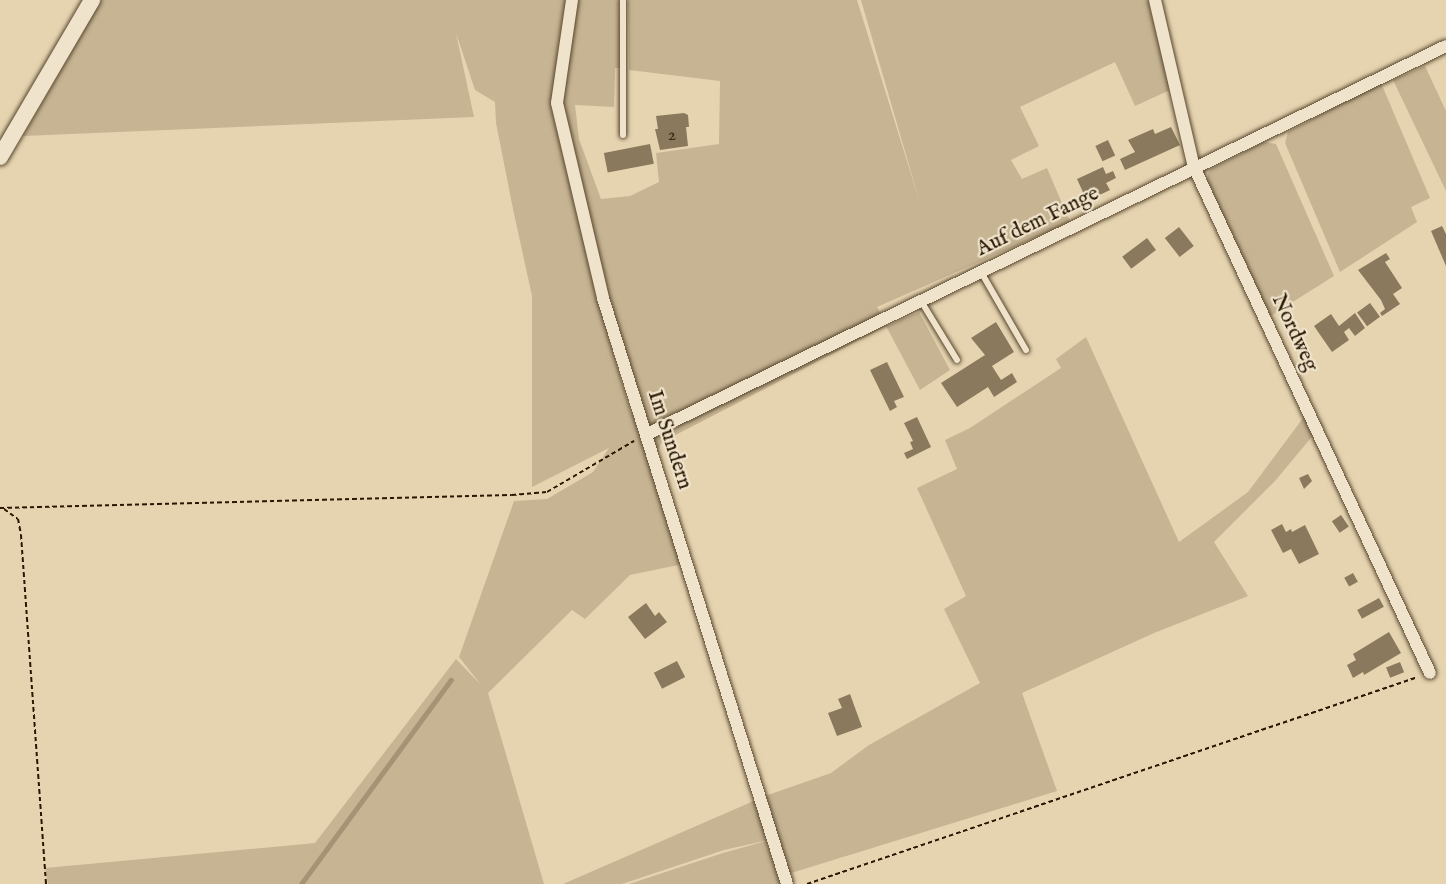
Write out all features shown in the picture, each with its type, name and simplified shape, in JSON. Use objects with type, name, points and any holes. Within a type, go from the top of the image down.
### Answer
[{"type":"street","points":[[2,146],[92,0]]},
{"type":"street","name":"Im Sundern","points":[[572,0],[557,103],[603,298],[787,884]]},
{"type":"street","name":"Nordweg","points":[[1155,0],[1194,167],[1430,673]]},
{"type":"street","name":"Auf dem Fange","points":[[647,434],[1446,46]]},
{"type":"lane","points":[[623,0],[624,135]]},
{"type":"lane","points":[[981,271],[1026,350]]},
{"type":"lane","points":[[920,300],[957,360]]},
{"type":"path","points":[[0,508],[547,492],[647,434]]},
{"type":"path","points":[[0,508],[9,510],[18,519],[21,534],[46,884]]},
{"type":"path","points":[[807,884],[1430,673]]},
{"type":"shaded area","points":[[101,0],[619,0],[621,68],[615,68],[614,107],[575,105],[579,139],[601,199],[630,196],[659,182],[656,153],[719,144],[720,81],[629,70],[628,0],[857,0],[920,203],[861,0],[1148,0],[1170,90],[1135,106],[1115,62],[1020,107],[1039,146],[1011,160],[1022,179],[1047,168],[1070,222],[877,307],[887,326],[919,312],[950,370],[920,390],[886,326],[662,442],[650,466],[683,564],[630,575],[585,619],[572,610],[488,693],[544,884],[48,884],[45,868],[315,843],[456,659],[481,685],[459,657],[514,501],[547,499],[593,472],[609,448],[532,487],[532,296],[496,123],[495,102],[475,90],[456,33],[474,117],[23,136]],"holes":[[[596,294],[639,398],[631,414]]]},
{"type":"shaded area","points":[[1425,66],[1446,111],[1446,191],[1393,80]]},
{"type":"shaded area","points":[[1381,83],[1430,198],[1411,207],[1417,222],[1340,272],[1285,143],[1288,132]]},
{"type":"shaded area","points":[[1264,142],[1276,144],[1334,276],[1269,317],[1207,180],[1209,170]]},
{"type":"shaded area","points":[[1086,337],[1179,542],[1248,492],[1306,414],[1315,433],[1275,481],[1214,542],[1248,596],[1154,633],[1022,693],[1057,791],[788,874],[777,838],[724,850],[622,884],[563,884],[765,796],[831,773],[869,745],[980,683],[944,609],[966,596],[917,488],[957,469],[945,440],[970,428],[1061,368],[1056,359]]},
{"type":"shaded area","points":[[766,841],[781,884],[629,884],[723,853]]},
{"type":"building","points":[[684,113],[688,115],[689,127],[686,127],[688,146],[660,150],[655,129],[658,129],[656,116]]},
{"type":"building","points":[[1171,127],[1180,145],[1125,170],[1120,159],[1135,152],[1128,140],[1153,129],[1155,134]]},
{"type":"building","points":[[1108,140],[1115,155],[1102,161],[1095,146]]},
{"type":"building","points":[[650,144],[654,164],[608,173],[604,153]]},
{"type":"building","points":[[1103,167],[1106,174],[1113,171],[1116,178],[1106,183],[1110,190],[1087,201],[1077,179]]},
{"type":"building","points":[[1442,226],[1446,234],[1446,266],[1431,231]]},
{"type":"building","points":[[1179,227],[1194,246],[1180,257],[1165,238]]},
{"type":"building","points":[[1147,238],[1156,250],[1131,269],[1122,257]]},
{"type":"building","points":[[1386,253],[1390,259],[1385,262],[1402,288],[1393,294],[1400,304],[1382,316],[1380,313],[1385,309],[1381,300],[1358,270]]},
{"type":"building","points":[[1370,303],[1380,317],[1367,326],[1357,312]]},
{"type":"building","points":[[1355,313],[1365,328],[1355,336],[1349,328],[1344,332],[1349,340],[1332,352],[1314,326],[1331,314],[1339,326]]},
{"type":"building","points":[[996,322],[1014,352],[992,366],[1001,380],[1012,373],[1017,382],[994,397],[988,387],[957,407],[941,383],[985,355],[971,338]]},
{"type":"building","points":[[887,362],[904,397],[894,401],[897,407],[890,411],[870,370]]},
{"type":"building","points":[[917,417],[931,447],[907,459],[904,453],[913,449],[910,442],[913,441],[904,423]]},
{"type":"building","points":[[1308,474],[1312,481],[1304,489],[1299,478]]},
{"type":"building","points":[[1341,515],[1349,527],[1340,533],[1332,521]]},
{"type":"building","points":[[1282,524],[1286,532],[1291,529],[1292,532],[1305,525],[1319,554],[1299,564],[1291,549],[1283,553],[1271,530]]},
{"type":"building","points":[[1353,573],[1358,582],[1349,587],[1344,578]]},
{"type":"building","points":[[1379,598],[1384,607],[1362,619],[1357,610]]},
{"type":"building","points":[[646,603],[655,616],[659,612],[667,622],[645,639],[628,617]]},
{"type":"building","points":[[1389,632],[1401,653],[1364,675],[1363,672],[1353,678],[1347,665],[1356,660],[1353,654]]},
{"type":"building","points":[[677,661],[685,677],[662,689],[654,673]]},
{"type":"building","points":[[1400,662],[1404,672],[1390,678],[1386,668]]},
{"type":"building","points":[[850,694],[862,727],[837,736],[828,713],[842,708],[838,699]]},
{"type":"waterway","points":[[301,884],[451,680]]}]
